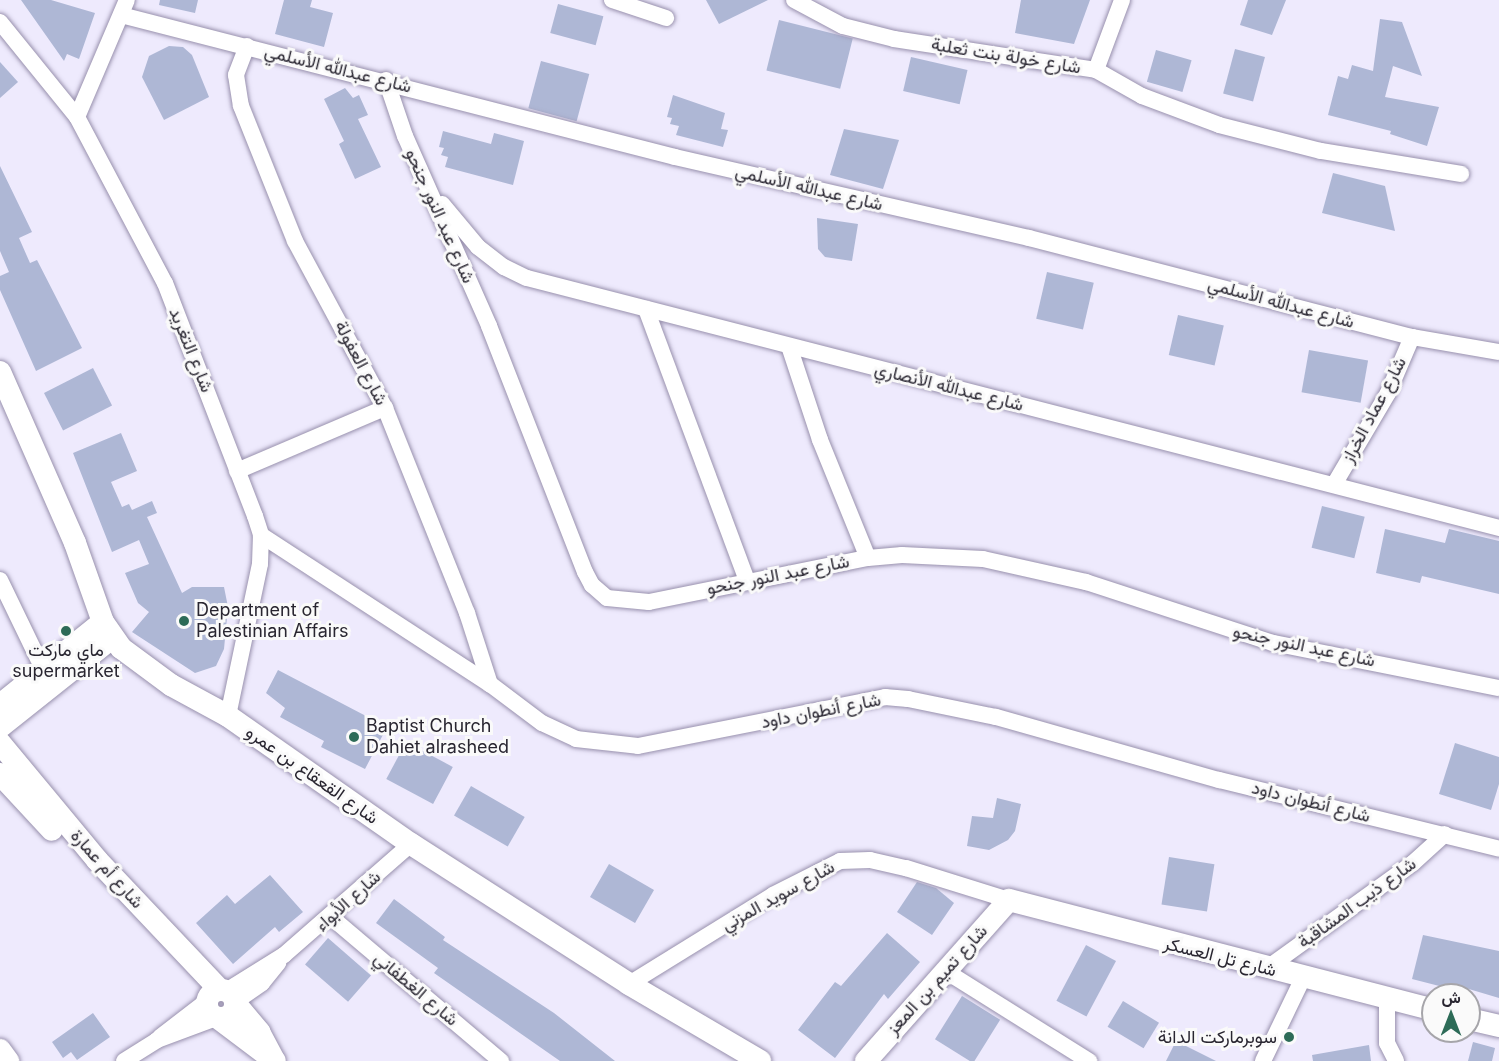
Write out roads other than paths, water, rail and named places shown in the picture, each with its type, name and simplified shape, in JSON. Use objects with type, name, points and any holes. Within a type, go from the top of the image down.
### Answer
[{"type":"street","points":[[612,0],[666,18]]},
{"type":"street","name":"شارع خولة بنت ثعلبة","points":[[794,0],[843,26],[894,39],[1096,70],[1142,96],[1219,124],[1321,151],[1461,174]]},
{"type":"street","points":[[1096,70],[1122,0]]},
{"type":"street","points":[[76,117],[124,7]]},
{"type":"street","name":"شارع عبدالله الأسلمي","points":[[124,7],[247,46],[386,80],[621,143],[1029,238],[1412,337],[1499,352]]},
{"type":"street","name":"شارع التغريد","points":[[0,22],[76,117],[165,283],[261,535],[257,578],[228,716]]},
{"type":"street","name":"شارع العفولة","points":[[247,46],[236,75],[241,106],[295,241],[385,408],[467,613],[490,684]]},
{"type":"street","name":"شارع عبد النور جنحو","points":[[386,80],[405,136],[431,190],[592,585],[607,598],[649,602],[747,580],[868,558],[947,556],[1029,567],[1273,643],[1499,688]]},
{"type":"street","name":"شارع عبدالله الأنصاري","points":[[431,190],[478,247],[504,267],[527,278],[1335,483],[1499,528]]},
{"type":"street","points":[[645,309],[747,580]]},
{"type":"street","name":"شارع عماد الخراز","points":[[1335,483],[1388,393],[1412,337]]},
{"type":"street","points":[[789,346],[820,440],[868,558]]},
{"type":"street","name":"شارع القعقاع بن عمرو","points":[[0,372],[75,543],[108,630],[141,664],[228,716],[411,844],[629,984],[760,1061]]},
{"type":"street","points":[[237,471],[385,408]]},
{"type":"street","name":"شارع أنطوان داود","points":[[261,535],[490,684],[557,732],[616,746],[683,739],[885,697],[938,703],[1230,783],[1499,849]]},
{"type":"street","points":[[0,580],[44,671]]},
{"type":"street","points":[[0,705],[44,671],[108,630]]},
{"type":"street","points":[[0,727],[108,630]]},
{"type":"street","name":"شارع أم عمارة","points":[[0,743],[93,865]]},
{"type":"street","name":"شارع أم عمارة","points":[[0,774],[93,865],[221,1003],[260,1032],[274,1060]]},
{"type":"street","name":"شارع ذيب المشاقبة","points":[[1266,969],[1413,863],[1445,834]]},
{"type":"street","name":"شارع الأبواء","points":[[124,1061],[221,1003],[262,983],[284,955],[331,917],[411,844]]},
{"type":"street","name":"شارع سويد المزني","points":[[629,984],[773,896],[840,861],[860,860],[897,866],[1009,900]]},
{"type":"street","name":"شارع تل العسكر","points":[[1009,900],[1266,969],[1421,1007]]},
{"type":"street","name":"شارع تميم بن المعز","points":[[866,1061],[1009,900]]},
{"type":"street","name":"شارع الغطفاني","points":[[331,917],[501,1061]]},
{"type":"street","points":[[947,972],[1089,1061]]},
{"type":"street","points":[[1263,1061],[1303,978]]},
{"type":"street","points":[[1387,999],[1387,1043],[1396,1061]]},
{"type":"street","points":[[1481,1022],[1499,1026]]},
{"type":"street","points":[[0,1050],[8,1061]]},
{"type":"place","name":"Department of Palestinian Affairs","points":[[184,621]]},
{"type":"place","name":"ماي ماركت supermarket","points":[[66,631]]},
{"type":"place","name":"Baptist Church Dahiet alrasheed","points":[[354,737]]},
{"type":"place","name":"سوبرماركت الدانة","points":[[1289,1037]]}]
